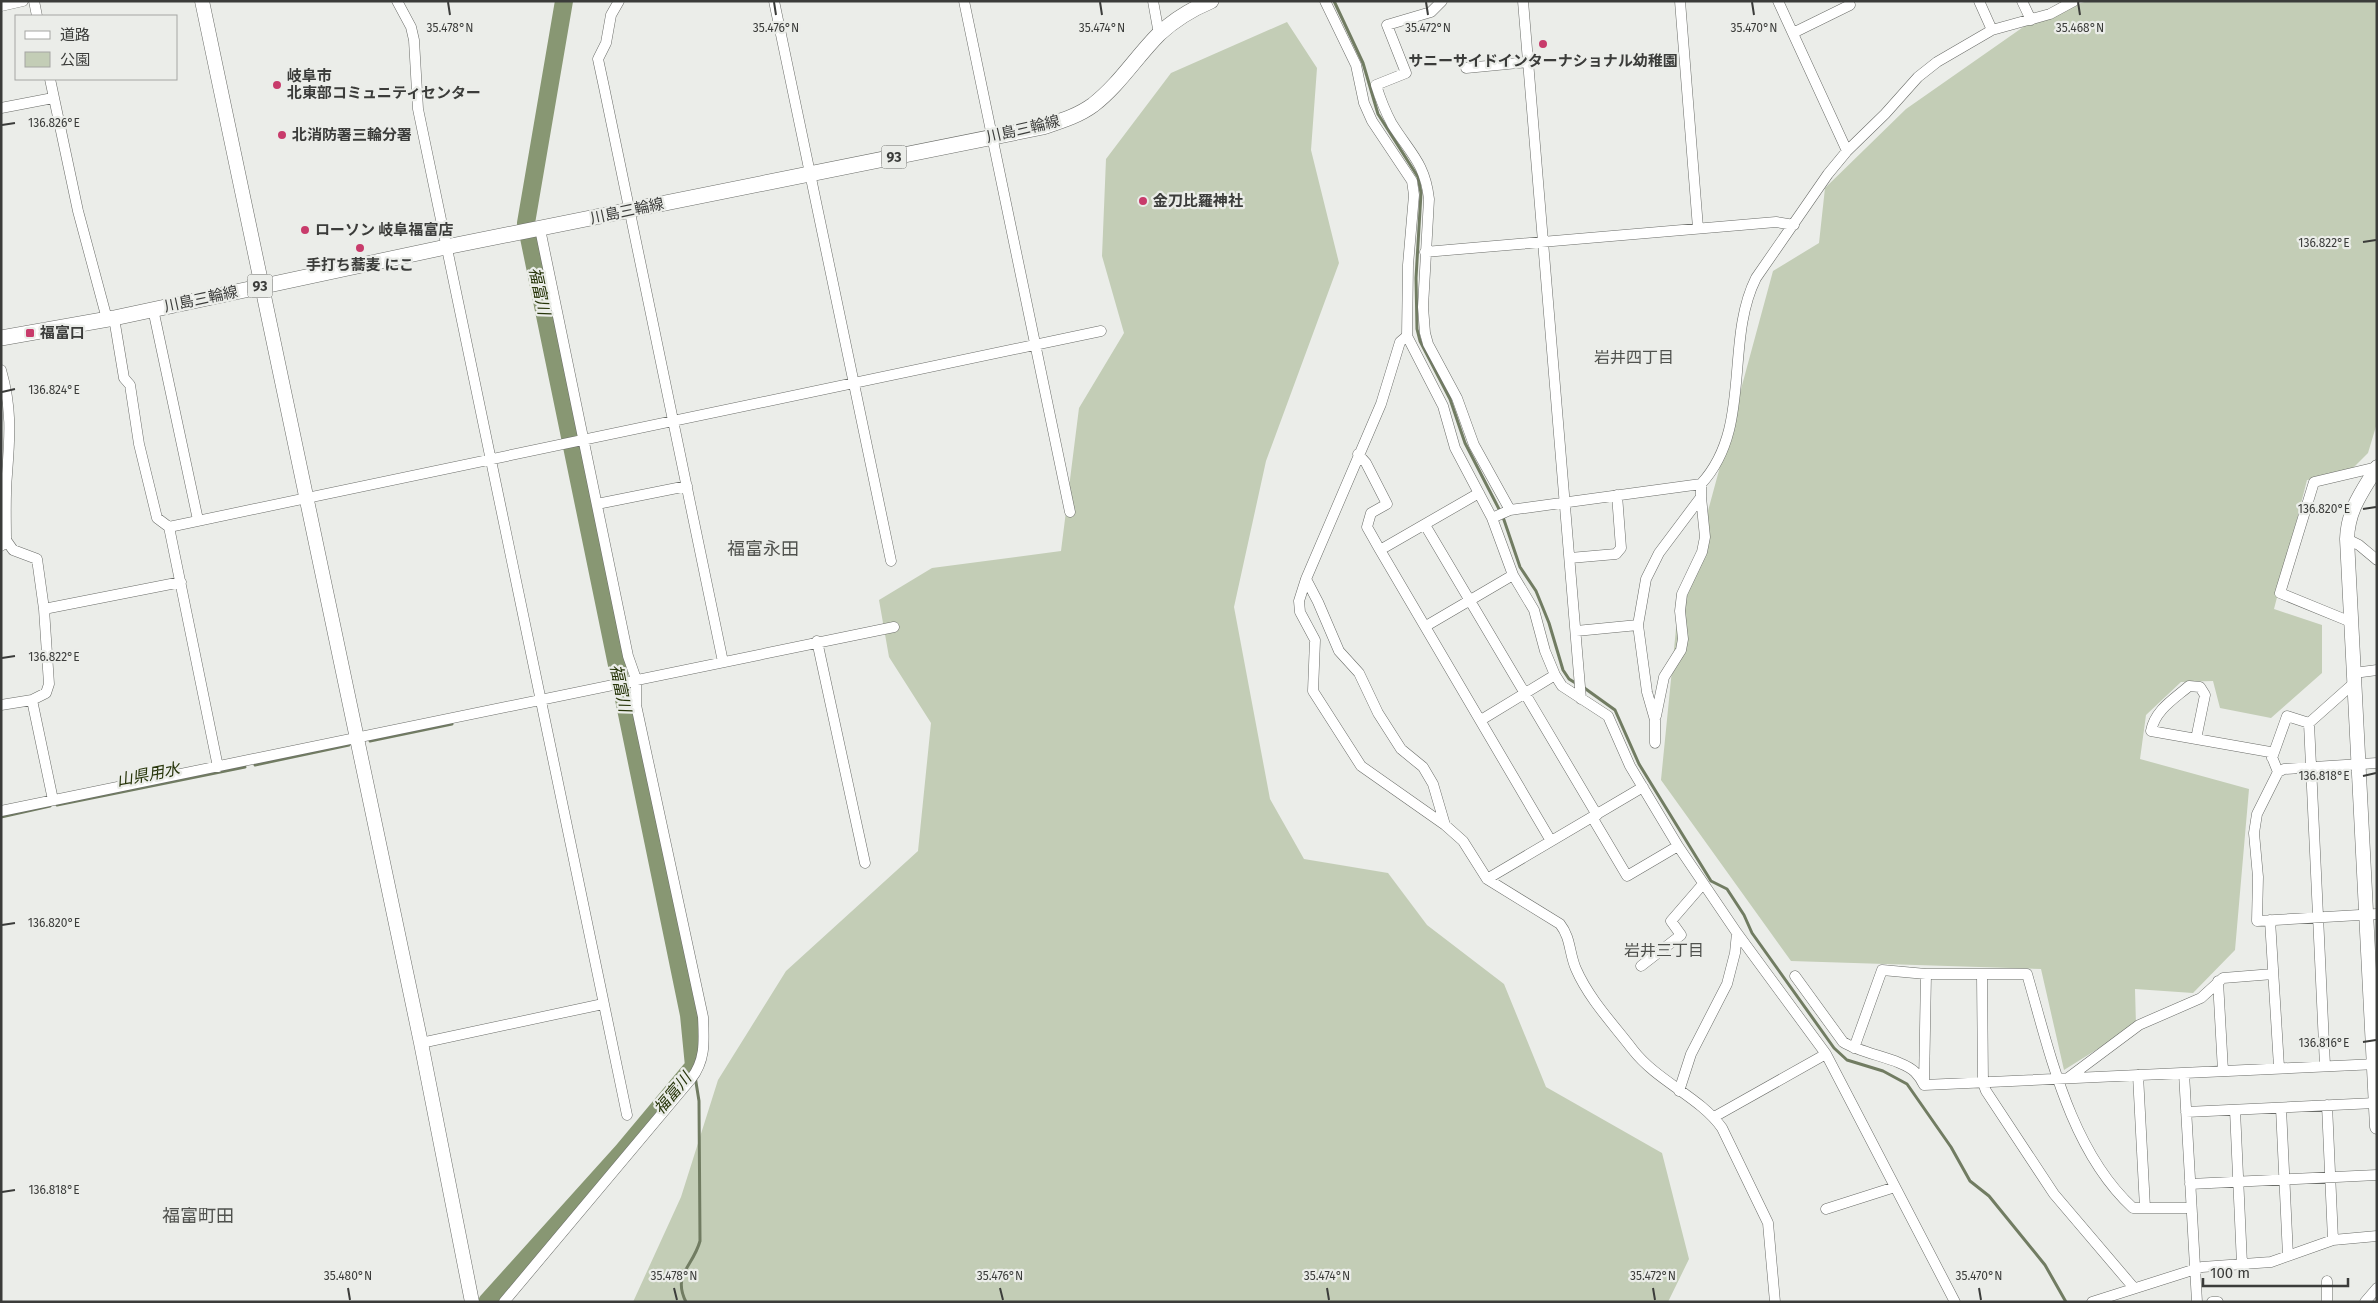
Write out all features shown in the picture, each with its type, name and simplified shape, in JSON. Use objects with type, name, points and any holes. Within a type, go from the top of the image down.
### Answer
[{"type":"main road","name":"川島三輪線","points":[[1,338],[110,318],[446,247],[538,230],[1043,126],[1070,118],[1092,106],[1124,76],[1159,34],[1185,14],[1211,1]]},
{"type":"street","points":[[1,6],[23,1]]},
{"type":"street","points":[[34,1],[37,15]]},
{"type":"street","points":[[202,1],[421,1043],[472,1302]]},
{"type":"street","points":[[398,1],[412,27],[418,109],[627,1116]]},
{"type":"street","points":[[620,1],[611,15],[606,43],[598,64],[723,662]]},
{"type":"street","points":[[774,1],[891,561]]},
{"type":"street","points":[[964,1],[1037,344],[1070,512]]},
{"type":"street","points":[[1153,1],[1159,34]]},
{"type":"street","points":[[1326,1],[1356,65],[1364,103],[1372,121],[1412,181],[1414,195],[1408,266],[1407,336],[1443,406],[1455,448],[1479,492],[1501,514]]},
{"type":"street","points":[[1442,1],[1431,12],[1387,25],[1406,73],[1376,84],[1383,107],[1392,124],[1424,170],[1429,199],[1422,307],[1428,344],[1458,398],[1501,514],[1505,559],[1512,575],[1534,610],[1545,650],[1555,675],[1562,686],[1581,694],[1608,716],[1630,766],[1678,846],[1737,933],[1826,1054],[1955,1302]]},
{"type":"street","points":[[1523,1],[1581,694]]},
{"type":"street","points":[[1680,1],[1698,228]]},
{"type":"street","points":[[1778,1],[1847,151]]},
{"type":"street","points":[[1979,1],[1992,30]]},
{"type":"street","points":[[2022,1],[2030,20]]},
{"type":"street","points":[[1655,743],[1656,720],[1664,677],[1681,650],[1683,639],[1680,611],[1682,594],[1704,544],[1701,484],[1720,459],[1728,438],[1738,349],[1748,294],[1756,278],[1828,174],[1847,151],[1885,114],[1918,77],[1937,62],[1992,30],[2050,14],[2069,2]]},
{"type":"street","points":[[1793,33],[1850,5]]},
{"type":"street","points":[[1466,68],[1528,62]]},
{"type":"street","points":[[50,80],[78,211],[110,318],[124,378],[130,385],[135,408],[138,444],[157,518],[169,527],[218,767]]},
{"type":"street","points":[[1,108],[53,98]]},
{"type":"street","points":[[1425,252],[1776,222],[1794,225]]},
{"type":"street","points":[[504,1302],[695,1075],[704,1046],[704,1017],[636,705],[633,680],[538,230]]},
{"type":"street","points":[[154,309],[198,520]]},
{"type":"street","points":[[169,527],[1101,331]]},
{"type":"street","points":[[1407,336],[1400,342],[1381,404],[1306,578],[1299,601],[1300,612],[1314,640],[1313,691],[1322,708],[1330,716],[1361,766],[1445,825],[1464,841],[1487,879],[1560,924],[1568,934],[1576,968],[1585,985],[1635,1053],[1656,1074],[1714,1117],[1722,1128],[1768,1224],[1775,1302]]},
{"type":"street","points":[[1,370],[8,395],[10,416],[4,543],[13,550],[37,559],[44,609],[49,684],[46,693],[32,700],[1,705]]},
{"type":"street","points":[[1358,454],[1366,463],[1387,504],[1371,513],[1367,527],[1551,841]]},
{"type":"street","points":[[2377,467],[2351,510],[2347,539],[2358,764],[2371,914],[2377,1127]]},
{"type":"street","points":[[2351,622],[2280,593],[2314,482],[2377,467]]},
{"type":"street","points":[[1501,514],[1565,502],[1701,484]]},
{"type":"street","points":[[596,504],[687,486]]},
{"type":"street","points":[[1380,550],[1426,525],[1479,492]]},
{"type":"street","points":[[1570,558],[1616,554],[1621,548],[1617,495]]},
{"type":"street","points":[[1656,720],[1647,692],[1638,624],[1646,579],[1658,553],[1701,497]]},
{"type":"street","points":[[1426,525],[1525,693],[1627,876],[1678,846]]},
{"type":"street","points":[[2347,539],[2360,545],[2377,560]]},
{"type":"street","points":[[1426,626],[1512,575]]},
{"type":"street","points":[[1306,578],[1339,651],[1359,673],[1378,713],[1401,749],[1423,767],[1433,784],[1445,825]]},
{"type":"street","points":[[44,609],[181,582]]},
{"type":"street","points":[[1576,631],[1638,624]]},
{"type":"street","points":[[1,811],[357,739],[817,641],[894,627]]},
{"type":"street","points":[[817,641],[865,863]]},
{"type":"street","points":[[2325,1066],[2308,723],[2354,678],[2377,670]]},
{"type":"street","points":[[1480,720],[1555,675]]},
{"type":"street","points":[[2196,739],[2206,695],[2200,687],[2189,686],[2159,711],[2153,719],[2151,731],[2196,739],[2270,752],[2278,772]]},
{"type":"street","points":[[32,700],[53,800]]},
{"type":"street","points":[[2272,758],[2286,716],[2308,723]]},
{"type":"street","points":[[2371,914],[2257,921],[2258,877],[2254,832],[2257,814],[2278,772],[2284,769],[2377,763]]},
{"type":"street","points":[[1487,879],[1643,788]]},
{"type":"street","points":[[1641,966],[1681,935],[1672,921],[1703,884]]},
{"type":"street","points":[[2270,920],[2279,1067]]},
{"type":"street","points":[[1679,1091],[1692,1054],[1727,984],[1735,953],[1737,933]]},
{"type":"street","points":[[1854,1048],[1882,970],[1926,974],[2027,974],[2085,1145],[2100,1171],[2118,1195],[2133,1208],[2191,1208]]},
{"type":"street","points":[[1924,1085],[1926,974]]},
{"type":"street","points":[[2063,1078],[2140,1025],[2201,998],[2223,978],[2273,974]]},
{"type":"street","points":[[1982,975],[1983,1083],[2054,1194],[2134,1288]]},
{"type":"street","points":[[1795,976],[1843,1042],[1915,1071],[1924,1085]]},
{"type":"street","points":[[2218,981],[2224,1070]]},
{"type":"street","points":[[421,1043],[603,1004]]},
{"type":"street","points":[[1714,1117],[1826,1054]]},
{"type":"street","points":[[1924,1085],[2375,1064]]},
{"type":"street","points":[[2184,1073],[2197,1302]]},
{"type":"street","points":[[2138,1075],[2145,1208]]},
{"type":"street","points":[[2186,1112],[2376,1103]]},
{"type":"street","points":[[2327,1105],[2333,1240]]},
{"type":"street","points":[[2281,1108],[2288,1256]]},
{"type":"street","points":[[2235,1110],[2242,1264]]},
{"type":"street","points":[[2190,1184],[2377,1175]]},
{"type":"street","points":[[1826,1209],[1895,1187]]},
{"type":"street","points":[[2092,1302],[2106,1300],[2134,1288],[2194,1269],[2271,1262],[2333,1240],[2377,1236]]},
{"type":"street","points":[[2327,1302],[2328,1281]]},
{"type":"street","points":[[2365,1302],[2377,1288]]},
{"type":"street","points":[[2212,1302],[2218,1302]]},
{"type":"green space","points":[[2088,1],[2377,1],[2377,423],[2368,453],[2345,476],[2307,480],[2274,609],[2322,625],[2322,673],[2271,718],[2220,708],[2213,681],[2181,682],[2146,715],[2140,759],[2249,789],[2235,950],[2193,993],[2135,989],[2136,1025],[2064,1070],[2041,969],[1791,961],[1661,780],[1676,629],[1773,271],[1819,243],[1825,188],[1906,109],[2042,14]]},
{"type":"green space","points":[[1287,22],[1317,68],[1311,150],[1339,263],[1266,461],[1234,607],[1270,799],[1304,859],[1388,873],[1427,925],[1504,984],[1546,1087],[1662,1153],[1689,1259],[1668,1302],[633,1302],[681,1197],[718,1080],[786,971],[918,851],[931,723],[889,657],[879,600],[932,568],[1061,551],[1079,408],[1124,333],[1102,256],[1106,159],[1171,73]]},
{"type":"waterway","name":"福富川","points":[[487,1302],[623,1151],[694,1066],[689,1015],[526,223],[564,1]]},
{"type":"waterway","points":[[1334,1],[1363,63],[1378,114],[1418,177],[1421,193],[1416,278],[1417,329],[1420,341],[1450,399],[1465,443],[1500,511]]},
{"type":"waterway","points":[[1503,517],[1520,567],[1536,591],[1549,623],[1563,670],[1569,679],[1577,684]]},
{"type":"waterway","points":[[1583,687],[1615,710],[1639,764],[1711,881],[1727,889],[1744,915],[1752,933],[1834,1048],[1847,1060],[1883,1071],[1907,1084],[1951,1147],[1970,1181],[1989,1196],[2045,1265],[2066,1302]]},
{"type":"waterway","name":"山県用水","points":[[370,741],[452,724]]},
{"type":"waterway","name":"山県用水","points":[[255,765],[349,745]]},
{"type":"waterway","name":"山県用水","points":[[57,805],[245,767]]},
{"type":"waterway","name":"山県用水","points":[[1,817],[50,806]]},
{"type":"waterway","points":[[686,1302],[682,1292],[682,1277],[700,1241],[699,1101],[695,1076]]},
{"type":"place","name":"サニーサイドインターナショナル幼稚園","points":[[1543,44]]},
{"type":"place","name":"岐阜市 北東部コミュニティセンター","points":[[277,85]]},
{"type":"place","name":"北消防署三輪分署","points":[[282,135]]},
{"type":"place","name":"金刀比羅神社","points":[[1143,201]]},
{"type":"place","name":"ローソン 岐阜福富店","points":[[305,230]]},
{"type":"place","name":"手打ち蕎麦 にこ","points":[[360,248]]},
{"type":"place","name":"福富口","points":[[30,333]]},
{"type":"district","name":"岩井四丁目","points":[[1634,357]]},
{"type":"district","name":"福富永田","points":[[763,549]]},
{"type":"district","name":"岩井三丁目","points":[[1664,950]]},
{"type":"district","name":"福富町田","points":[[198,1216]]}]
